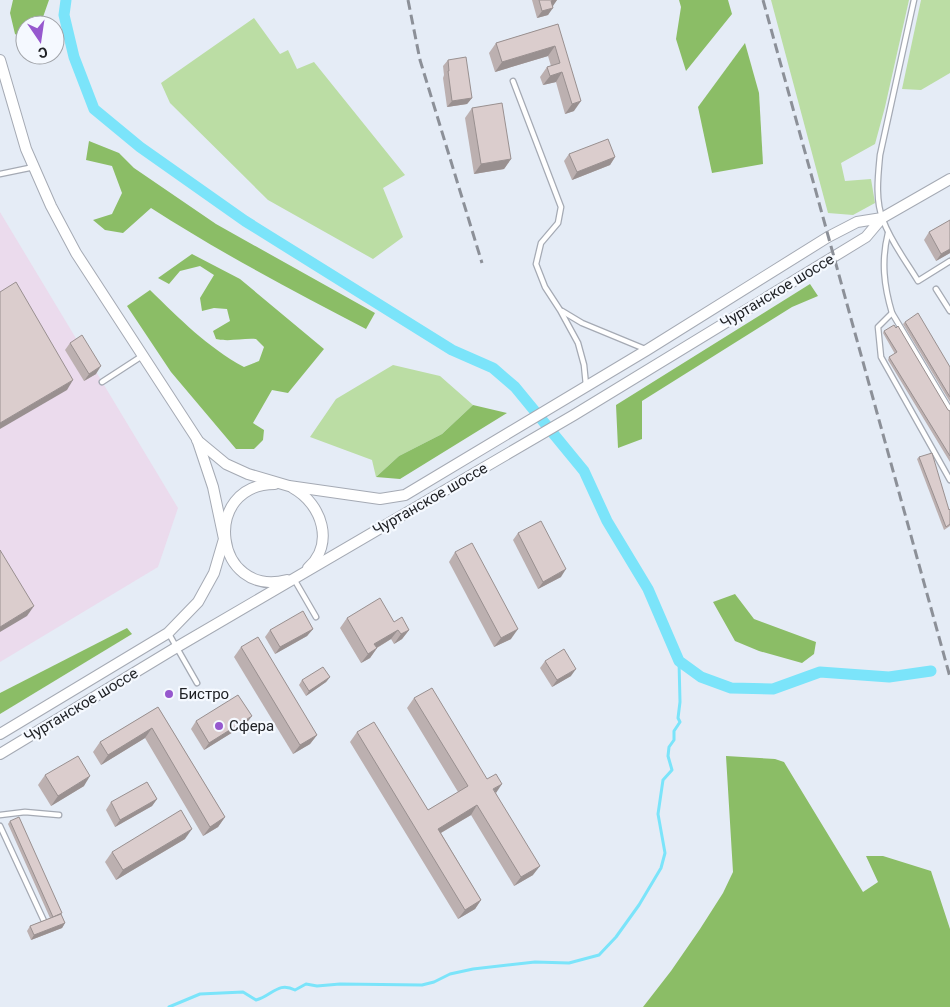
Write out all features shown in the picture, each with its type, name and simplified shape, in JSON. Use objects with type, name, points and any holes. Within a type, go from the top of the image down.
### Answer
[{"type":"street","points":[[0,60],[26,149],[51,206],[76,253],[197,439],[213,487],[224,539],[229,555],[239,568],[252,578],[268,582],[284,581],[296,577],[312,564],[320,551],[323,535],[321,519],[314,505],[303,494],[289,486],[272,484],[256,487],[242,495],[231,508],[225,523],[224,539]]},
{"type":"street","points":[[882,218],[950,179]]},
{"type":"street","name":"Чуртанское шоссе","points":[[197,439],[226,464],[248,474],[289,486],[380,499],[405,495],[647,350],[828,237],[857,222],[882,218]]},
{"type":"street","name":"Чуртанское шоссе","points":[[0,754],[177,647],[574,415],[866,237],[882,218]]},
{"type":"street","name":"Чуртанское шоссе","points":[[0,734],[168,633],[198,602],[214,573],[224,539]]},
{"type":"lane","points":[[914,0],[880,155],[877,180],[882,218],[888,233],[918,280],[950,261]]},
{"type":"lane","points":[[513,81],[561,207],[558,223],[541,243],[536,264],[545,287],[578,343],[584,365],[586,386]]},
{"type":"lane","points":[[0,174],[34,167]]},
{"type":"lane","points":[[888,233],[884,248],[883,267],[886,294],[892,313],[950,410]]},
{"type":"lane","points":[[936,288],[950,311]]},
{"type":"lane","points":[[560,310],[590,326],[647,350]]},
{"type":"lane","points":[[892,313],[878,327],[881,357],[950,480]]},
{"type":"lane","points":[[102,382],[142,356]]},
{"type":"lane","points":[[296,577],[316,617]]},
{"type":"lane","points":[[168,633],[197,683]]},
{"type":"lane","points":[[0,815],[25,812],[59,815]]},
{"type":"lane","points":[[0,826],[44,921]]},
{"type":"shaded area","points":[[0,212],[178,508],[158,567],[0,662]]},
{"type":"green space","points":[[13,0],[49,0],[44,15],[15,15],[15,34],[10,13]]},
{"type":"green space","points":[[679,0],[728,0],[732,14],[686,71],[676,39],[681,7]]},
{"type":"green space","points":[[771,0],[909,0],[875,144],[841,163],[845,181],[871,179],[875,203],[853,215],[828,213]]},
{"type":"green space","points":[[921,0],[950,0],[950,73],[921,90],[902,89]]},
{"type":"green space","points":[[254,18],[280,54],[288,50],[297,69],[314,62],[405,175],[383,188],[403,237],[373,259],[268,200],[170,103],[161,83]]},
{"type":"green space","points":[[745,43],[759,93],[763,164],[712,173],[698,107]]},
{"type":"green space","points":[[89,141],[119,153],[134,168],[216,224],[375,313],[366,329],[284,286],[177,225],[151,208],[123,233],[105,230],[93,220],[112,214],[122,193],[112,166],[86,160]]},
{"type":"green space","points":[[192,254],[240,279],[324,349],[288,393],[272,390],[253,423],[264,430],[263,440],[254,449],[236,449],[171,372],[127,306],[150,290],[194,332],[218,351],[244,367],[259,361],[264,347],[256,339],[216,339],[213,331],[230,321],[227,309],[214,308],[202,311],[200,298],[214,275],[200,266],[180,271],[169,284],[158,278]]},
{"type":"green space","points":[[810,284],[818,296],[792,307],[642,401],[642,439],[618,448],[616,405]]},
{"type":"green space","points":[[393,365],[440,376],[473,405],[442,434],[399,456],[376,477],[372,460],[310,437],[336,399]]},
{"type":"green space","points":[[473,405],[507,413],[400,479],[376,477],[399,456],[442,434]]},
{"type":"green space","points":[[735,594],[754,619],[816,642],[814,654],[802,663],[759,651],[735,641],[713,602]]},
{"type":"green space","points":[[127,628],[132,634],[0,714],[0,693]]},
{"type":"green space","points":[[726,756],[775,759],[784,762],[863,892],[878,882],[866,856],[883,856],[931,871],[950,929],[950,1007],[643,1007],[700,929],[723,893],[733,872]]},
{"type":"building","points":[[539,0],[554,0],[551,1],[553,8],[542,11]]},
{"type":"building","points":[[558,24],[581,101],[572,104],[562,72],[550,76],[547,67],[560,63],[555,46],[502,62],[496,43]]},
{"type":"building","points":[[466,57],[472,98],[452,101],[448,60]]},
{"type":"building","points":[[502,103],[511,159],[481,164],[472,108]]},
{"type":"building","points":[[608,139],[615,157],[577,172],[569,154]]},
{"type":"building","points":[[950,220],[950,249],[941,254],[929,232]]},
{"type":"building","points":[[16,282],[73,380],[0,423],[0,292]]},
{"type":"building","points":[[918,313],[950,367],[950,397],[905,322]]},
{"type":"building","points":[[894,325],[896,328],[898,326],[950,411],[950,456],[889,357],[897,352],[884,331]]},
{"type":"building","points":[[82,335],[101,366],[89,374],[70,343]]},
{"type":"building","points":[[932,453],[950,509],[950,524],[946,527],[919,457]]},
{"type":"building","points":[[541,521],[566,569],[543,582],[518,533]]},
{"type":"building","points":[[472,543],[518,629],[501,638],[455,552]]},
{"type":"building","points":[[0,550],[34,606],[0,627]]},
{"type":"building","points":[[380,598],[394,622],[402,617],[409,630],[401,634],[398,630],[374,644],[377,648],[368,654],[347,618]]},
{"type":"building","points":[[303,611],[313,629],[280,647],[270,630]]},
{"type":"building","points":[[258,637],[317,735],[300,745],[241,647]]},
{"type":"building","points":[[564,649],[576,669],[557,680],[545,661]]},
{"type":"building","points":[[323,667],[330,677],[309,691],[302,680]]},
{"type":"building","points":[[432,688],[487,779],[496,774],[502,784],[493,789],[540,866],[521,877],[477,805],[438,829],[481,900],[465,910],[357,732],[374,722],[428,810],[468,786],[414,698]]},
{"type":"building","name":"Сфера","points":[[238,695],[252,716],[209,743],[196,721]]},
{"type":"building","points":[[158,707],[225,817],[210,827],[152,728],[108,755],[100,742]]},
{"type":"building","points":[[78,756],[90,776],[58,796],[45,775]]},
{"type":"building","points":[[147,782],[157,799],[120,820],[111,802]]},
{"type":"building","points":[[181,810],[192,829],[123,870],[112,852]]},
{"type":"building","points":[[19,817],[62,913],[53,917],[10,821]]},
{"type":"building","points":[[61,914],[65,923],[34,935],[30,926]]},
{"type":"waterway","points":[[66,0],[64,15],[74,57],[94,109],[140,147],[245,221],[452,350],[493,368],[515,387],[584,471],[607,521],[648,589],[679,661],[701,677],[731,688],[773,689],[820,672],[889,677],[931,671]]},
{"type":"waterway","points":[[169,1007],[200,994],[243,992],[256,1000],[279,988],[284,987],[295,990],[306,984],[317,986],[340,984],[422,985],[434,982],[450,974],[473,969],[535,962],[569,963],[599,955],[616,937],[639,905],[661,868],[665,853],[658,814],[663,780],[672,770],[668,756],[669,747],[674,740],[674,731],[680,722],[678,718],[680,702],[679,661]]},
{"type":"railway","points":[[408,0],[420,60],[482,263]]},
{"type":"railway","points":[[763,0],[950,677]]},
{"type":"place","name":"Бистро","points":[[169,694]]},
{"type":"place","name":"Сфера","points":[[219,726]]}]
